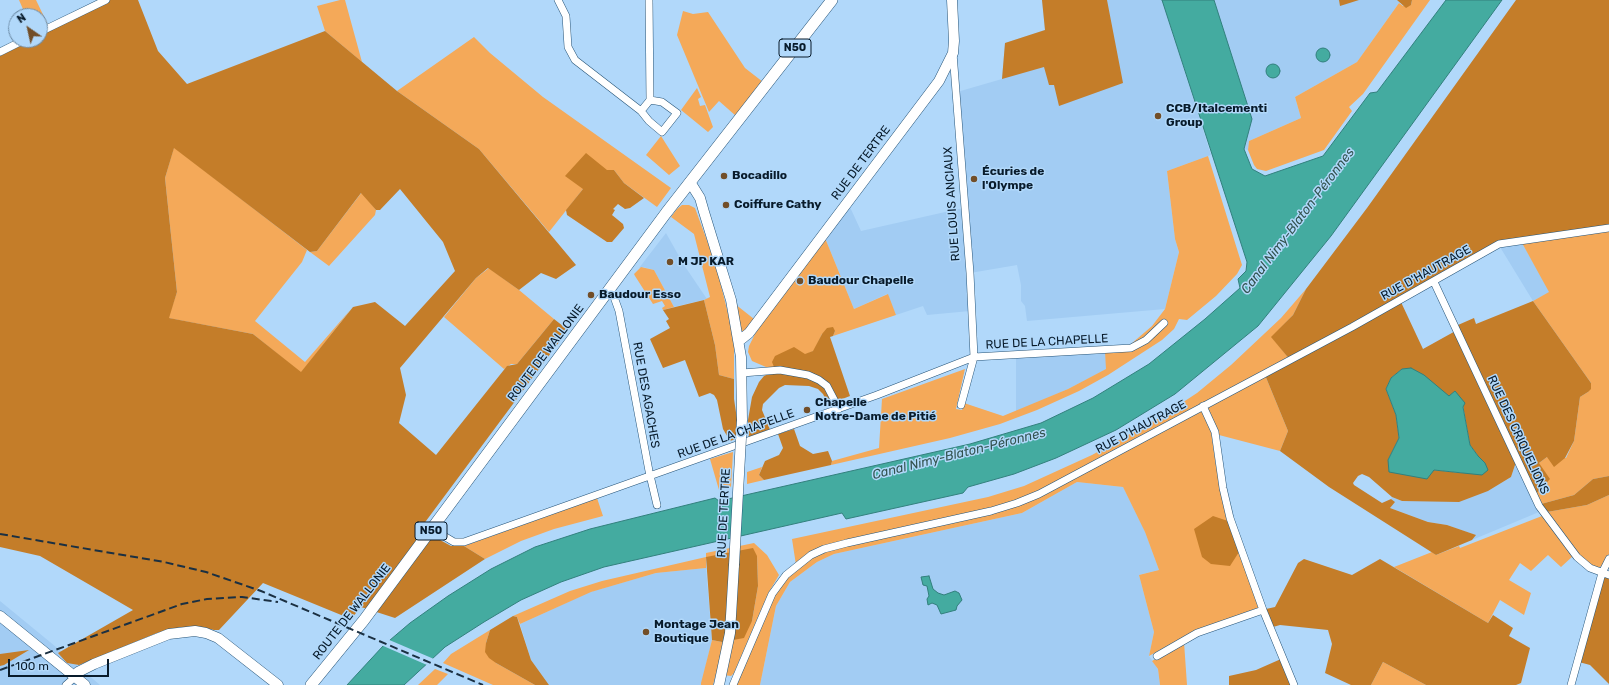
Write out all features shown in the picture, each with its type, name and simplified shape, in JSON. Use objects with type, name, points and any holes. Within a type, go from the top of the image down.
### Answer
[{"type":"main road","name":"ROUTE DE WALLONIE","points":[[311,685],[360,625],[690,182],[832,0]]},
{"type":"street","points":[[48,28],[106,0]]},
{"type":"street","points":[[558,0],[566,16],[568,47],[571,56],[641,111],[649,121],[662,132],[677,113],[662,102],[650,100]]},
{"type":"street","points":[[641,111],[650,100],[649,0]]},
{"type":"street","name":"RUE LOUIS ANCIAUX","points":[[952,0],[954,41],[953,53],[970,273],[974,357],[961,405]]},
{"type":"street","name":"RUE DE TERTRE","points":[[739,341],[749,333],[932,92],[953,53]]},
{"type":"street","name":"RUE DE TERTRE","points":[[690,182],[700,198],[723,270],[739,341],[742,373],[742,420],[730,633],[719,685]]},
{"type":"street","name":"RUE D'HAUTRAGE","points":[[732,685],[777,586],[786,575],[810,556],[824,549],[847,543],[991,511],[1018,503],[1039,494],[1434,282],[1499,244],[1609,228]]},
{"type":"street","name":"RUE DES CRIQUELIONS","points":[[1434,282],[1539,506],[1577,557],[1590,568],[1606,574]]},
{"type":"street","name":"RUE DES AGACHES","points":[[608,292],[614,297],[619,311],[650,476],[657,505]]},
{"type":"street","name":"RUE DE LA CHAPELLE","points":[[432,529],[454,542],[464,542],[839,409],[974,357],[1131,348],[1146,340],[1164,323]]},
{"type":"street","points":[[742,373],[780,370],[808,374],[827,386],[839,409]]},
{"type":"street","points":[[1203,406],[1215,432],[1223,488],[1230,518],[1263,610],[1294,685]]},
{"type":"street","points":[[1571,685],[1606,574],[1609,559]]},
{"type":"street","points":[[1157,656],[1197,633],[1263,610]]},
{"type":"street","points":[[0,616],[85,685]]},
{"type":"street","points":[[66,685],[78,672],[94,664],[163,636],[195,631],[206,633],[218,638],[278,685]]},
{"type":"street","points":[[719,685],[731,683],[736,678]]},
{"type":"shaded area","points":[[19,0],[36,0],[40,8],[22,8]]},
{"type":"shaded area","points":[[106,0],[138,0],[158,51],[187,84],[325,31],[397,91],[479,149],[576,265],[556,279],[541,273],[519,290],[488,268],[476,278],[400,368],[406,395],[399,423],[436,455],[507,366],[517,364],[554,319],[568,330],[423,525],[431,535],[451,546],[464,546],[485,559],[395,618],[361,607],[351,619],[263,583],[219,630],[201,627],[181,627],[157,633],[79,665],[67,663],[58,653],[133,610],[40,556],[0,547],[0,52],[8,48],[48,48],[48,28]],"holes":[[[174,148],[310,252],[317,251],[361,193],[376,210],[380,210],[400,189],[443,242],[455,271],[405,326],[375,302],[353,307],[301,372],[253,334],[169,318],[177,292],[165,178]]]},
{"type":"shaded area","points":[[345,0],[362,62],[325,31],[317,6]]},
{"type":"shaded area","points":[[1042,0],[1162,0],[1211,155],[1167,171],[1175,239],[1179,252],[1165,309],[1027,321],[1025,306],[1021,301],[1021,285],[1017,265],[970,273],[957,92],[1002,79],[1005,43],[1045,30]]},
{"type":"shaded area","points":[[1042,0],[1107,0],[1123,83],[1059,106],[1054,85],[1049,85],[1044,67],[1002,79],[1005,43],[1045,30]]},
{"type":"shaded area","points":[[1214,0],[1412,0],[1399,3],[1357,62],[1295,97],[1301,118],[1249,141],[1248,150],[1244,149],[1246,142]]},
{"type":"shaded area","points":[[1339,0],[1359,0],[1340,6]]},
{"type":"shaded area","points":[[1397,0],[1412,0],[1411,5],[1406,8]]},
{"type":"shaded area","points":[[1412,0],[1430,0],[1363,94],[1349,107],[1352,111],[1324,150],[1266,171],[1257,169],[1248,150],[1249,141],[1301,118],[1295,97],[1357,62],[1399,3],[1403,6],[1411,5]]},
{"type":"shaded area","points":[[1516,0],[1609,0],[1609,228],[1505,243],[1400,300],[1423,349],[1459,329],[1458,325],[1474,318],[1476,324],[1533,301],[1591,383],[1591,389],[1580,397],[1574,441],[1565,458],[1554,467],[1547,457],[1539,463],[1550,479],[1536,494],[1521,462],[1515,465],[1511,477],[1488,491],[1459,502],[1402,501],[1392,497],[1369,477],[1362,474],[1358,476],[1353,483],[1354,485],[1382,503],[1391,499],[1395,502],[1390,508],[1428,522],[1447,525],[1476,535],[1472,540],[1436,555],[1329,487],[1280,451],[1288,431],[1265,375],[1291,361],[1271,337],[1293,315],[1306,289],[1367,208]],"holes":[[[1402,369],[1449,397],[1455,391],[1463,406],[1470,445],[1485,463],[1462,473],[1434,470],[1388,460],[1399,438],[1396,415],[1386,389],[1391,378]]]},
{"type":"shaded area","points":[[683,11],[693,14],[708,12],[745,68],[763,82],[736,116],[719,101],[709,112],[677,35]]},
{"type":"shaded area","points":[[474,37],[490,53],[543,97],[671,188],[657,207],[624,183],[614,170],[583,189],[549,232],[479,149],[397,91]]},
{"type":"shaded area","points":[[697,88],[701,97],[698,99],[700,106],[705,105],[713,127],[708,132],[681,110]]},
{"type":"shaded area","points":[[661,136],[680,166],[669,175],[646,155]]},
{"type":"shaded area","points":[[174,147],[307,250],[302,262],[255,321],[305,362],[351,309],[301,373],[253,334],[168,318],[177,292],[165,178]]},
{"type":"shaded area","points":[[586,153],[607,170],[614,170],[624,183],[644,198],[630,208],[625,209],[618,204],[613,209],[615,210],[612,215],[623,224],[624,228],[612,242],[607,242],[567,215],[566,210],[583,189],[565,176]]},
{"type":"shaded area","points":[[1208,156],[1242,265],[1237,274],[1216,296],[1187,320],[1179,319],[1174,329],[1162,340],[1108,375],[1079,391],[1037,410],[1000,424],[950,438],[831,465],[832,461],[879,448],[882,399],[965,369],[956,409],[962,410],[964,403],[1003,416],[1068,389],[1106,369],[1105,352],[1131,349],[1131,344],[1152,326],[1165,309],[1179,252],[1175,239],[1167,171]]},
{"type":"shaded area","points":[[362,192],[376,210],[375,215],[329,266],[310,252],[317,251]]},
{"type":"shaded area","points":[[682,205],[689,205],[695,208],[716,265],[734,338],[734,379],[719,375],[715,345],[704,300],[710,297],[694,234],[671,217]]},
{"type":"shaded area","points":[[849,205],[861,231],[963,208],[970,311],[927,315],[923,306],[896,315],[887,294],[854,309],[825,238]]},
{"type":"shaded area","points":[[1609,231],[1609,476],[1593,479],[1574,495],[1541,504],[1536,494],[1539,463],[1547,457],[1566,458],[1574,441],[1580,397],[1588,392],[1591,383],[1533,301],[1549,292],[1522,243]]},
{"type":"shaded area","points":[[666,233],[684,265],[707,299],[674,307],[654,270],[643,267],[639,268]]},
{"type":"shaded area","points":[[825,238],[854,309],[888,294],[896,315],[833,336],[835,331],[822,334],[814,351],[774,367],[766,367],[752,361],[748,352],[749,346],[756,332]]},
{"type":"shaded area","points":[[1522,243],[1550,292],[1533,301],[1500,247]]},
{"type":"shaded area","points":[[641,267],[654,270],[674,307],[663,310],[662,308],[665,306],[662,301],[653,304],[634,274]]},
{"type":"shaded area","points":[[489,268],[519,290],[554,319],[517,364],[511,364],[504,369],[444,317],[476,278]]},
{"type":"shaded area","points":[[1306,289],[1293,315],[1272,337],[1291,361],[1265,375],[1288,431],[1280,451],[1219,435],[1218,429],[1211,431],[1216,466],[1260,607],[1189,634],[1149,656],[1154,632],[1139,575],[1159,570],[1145,532],[1123,487],[1077,482],[1022,513],[834,554],[817,562],[790,582],[776,606],[760,685],[736,685],[776,592],[796,565],[792,539],[988,497],[1024,486],[1092,455],[1159,418],[1197,393],[1231,365],[1281,318]]},
{"type":"shaded area","points":[[704,300],[715,345],[719,375],[734,379],[734,399],[737,419],[736,439],[730,441],[723,429],[717,400],[714,395],[710,393],[699,397],[685,360],[663,368],[650,339],[670,328],[666,321],[669,319],[663,310]]},
{"type":"shaded area","points":[[735,304],[754,319],[745,331],[741,331]]},
{"type":"shaded area","points":[[833,327],[835,331],[833,336],[830,337],[850,396],[832,403],[827,402],[823,394],[818,389],[809,386],[785,385],[779,388],[763,404],[762,410],[771,432],[749,441],[748,420],[752,397],[759,382],[764,376],[771,373],[774,367],[772,362],[775,356],[794,347],[805,354],[813,351],[827,328]]},
{"type":"shaded area","points":[[1105,352],[1107,369],[1068,389],[1016,412],[1016,358]]},
{"type":"shaded area","points":[[794,429],[800,446],[813,454],[828,451],[832,461],[831,465],[764,480],[759,475],[765,461],[779,455],[783,448],[778,434]]},
{"type":"shaded area","points":[[733,452],[731,487],[719,490],[710,459]]},
{"type":"shaded area","points":[[1515,465],[1539,512],[1472,540],[1475,535],[1447,525],[1428,522],[1390,508],[1394,502],[1391,499],[1392,497],[1402,501],[1488,491],[1511,477]]},
{"type":"shaded area","points":[[762,467],[759,475],[764,480],[747,484],[747,472]]},
{"type":"shaded area","points":[[1609,476],[1609,495],[1587,505],[1547,512],[1541,504],[1574,495],[1593,479]]},
{"type":"shaded area","points":[[1077,482],[1123,487],[1144,529],[1159,570],[1139,575],[1154,632],[1149,656],[1158,669],[1160,685],[760,685],[776,606],[790,582],[817,562],[834,554],[1022,513]]},
{"type":"shaded area","points":[[1609,495],[1609,554],[1602,566],[1597,568],[1582,559],[1547,512],[1587,505]]},
{"type":"shaded area","points":[[597,498],[603,516],[554,529],[521,541],[485,559],[464,546]]},
{"type":"shaded area","points":[[1213,516],[1228,521],[1239,552],[1230,566],[1211,564],[1202,557],[1194,529]]},
{"type":"shaded area","points":[[1542,516],[1573,556],[1561,567],[1548,555],[1531,571],[1520,563],[1509,580],[1531,593],[1524,615],[1500,600],[1488,623],[1394,567],[1432,552],[1436,555],[1459,546],[1460,548]]},
{"type":"shaded area","points":[[754,543],[767,555],[779,575],[769,592],[734,673],[731,676],[716,674],[713,685],[701,685],[712,640],[722,642],[752,621],[758,586],[757,556],[706,557],[706,553]]},
{"type":"shaded area","points":[[753,548],[757,556],[758,586],[752,621],[744,638],[722,642],[712,640],[706,557]]},
{"type":"shaded area","points":[[706,557],[706,568],[656,573],[591,592],[520,624],[517,617],[513,616],[570,591],[602,581]]},
{"type":"shaded area","points":[[1304,559],[1352,575],[1380,559],[1488,623],[1493,615],[1513,628],[1509,636],[1530,648],[1521,683],[1516,685],[1426,685],[1383,662],[1371,685],[1351,685],[1325,673],[1332,644],[1328,630],[1280,625],[1273,627],[1266,609],[1275,607],[1298,563]]},
{"type":"shaded area","points":[[706,568],[712,640],[701,685],[549,685],[531,660],[520,624],[590,592],[656,573]]},
{"type":"shaded area","points":[[1609,577],[1609,684],[1590,665],[1579,662],[1604,578]]},
{"type":"shaded area","points":[[0,601],[50,642],[100,685],[0,685]]},
{"type":"shaded area","points":[[513,616],[517,617],[531,660],[549,685],[535,685],[496,663],[489,658],[485,652],[490,630]]},
{"type":"shaded area","points":[[490,630],[486,643],[496,663],[535,685],[493,685],[443,663],[451,654]]},
{"type":"shaded area","points":[[1184,642],[1187,685],[1160,685],[1158,669],[1152,661]]},
{"type":"shaded area","points":[[29,650],[4,665],[0,666],[0,654]]},
{"type":"shaded area","points":[[1281,659],[1292,685],[1229,685],[1229,676],[1256,670]]},
{"type":"shaded area","points":[[1383,662],[1426,685],[1371,685]]},
{"type":"shaded area","points":[[435,669],[448,674],[437,685],[418,685]]},
{"type":"water","name":"Canal Nimy-Blaton-Péronnes","points":[[1162,0],[1214,0],[1252,119],[1244,149],[1252,169],[1265,176],[1323,156],[1370,93],[1377,92],[1446,0],[1502,0],[1331,236],[1258,326],[1175,394],[1116,430],[1056,458],[1014,474],[968,487],[963,493],[846,519],[842,513],[604,567],[561,582],[521,600],[445,647],[404,685],[347,685],[383,646],[410,623],[448,596],[491,569],[535,547],[590,529],[715,498],[719,501],[970,444],[1041,423],[1093,398],[1149,364],[1205,319],[1240,288],[1238,279],[1246,271],[1247,262]]},
{"type":"water","points":[[1320,48],[1326,48],[1330,52],[1330,58],[1326,62],[1320,62],[1316,58],[1316,52]]},
{"type":"water","points":[[1270,64],[1276,64],[1280,68],[1280,74],[1276,78],[1270,78],[1266,74],[1266,68]]},
{"type":"water","points":[[1411,368],[1424,375],[1449,396],[1455,391],[1465,403],[1463,407],[1470,445],[1485,463],[1488,470],[1482,475],[1434,470],[1427,479],[1389,472],[1388,460],[1399,438],[1396,415],[1386,389],[1391,378],[1402,369]]},
{"type":"water","points":[[929,576],[933,589],[938,593],[944,595],[955,591],[959,593],[962,600],[957,606],[956,610],[941,614],[937,605],[932,603],[928,605],[927,599],[929,596],[927,586],[923,585],[921,577]]},
{"type":"pier","points":[[387,639],[434,659],[427,665],[381,645]]},
{"type":"railway","points":[[0,534],[164,562],[206,572],[261,591],[483,685]]},
{"type":"railway","points":[[0,670],[182,604],[207,599],[242,597],[278,602]]},
{"type":"place","name":"CCB/Italcementi Group","points":[[1158,116]]},
{"type":"place","name":"Bocadillo","points":[[724,176]]},
{"type":"place","name":"Écuries de l'Olympe","points":[[974,179]]},
{"type":"place","name":"Coiffure Cathy","points":[[726,205]]},
{"type":"place","name":"M JP KAR","points":[[670,262]]},
{"type":"place","name":"Baudour Chapelle","points":[[800,281]]},
{"type":"place","name":"Baudour Esso","points":[[591,295]]},
{"type":"place","name":"Chapelle Notre-Dame de Pitié","points":[[807,410]]},
{"type":"place","name":"Montage Jean Boutique","points":[[646,632]]}]
